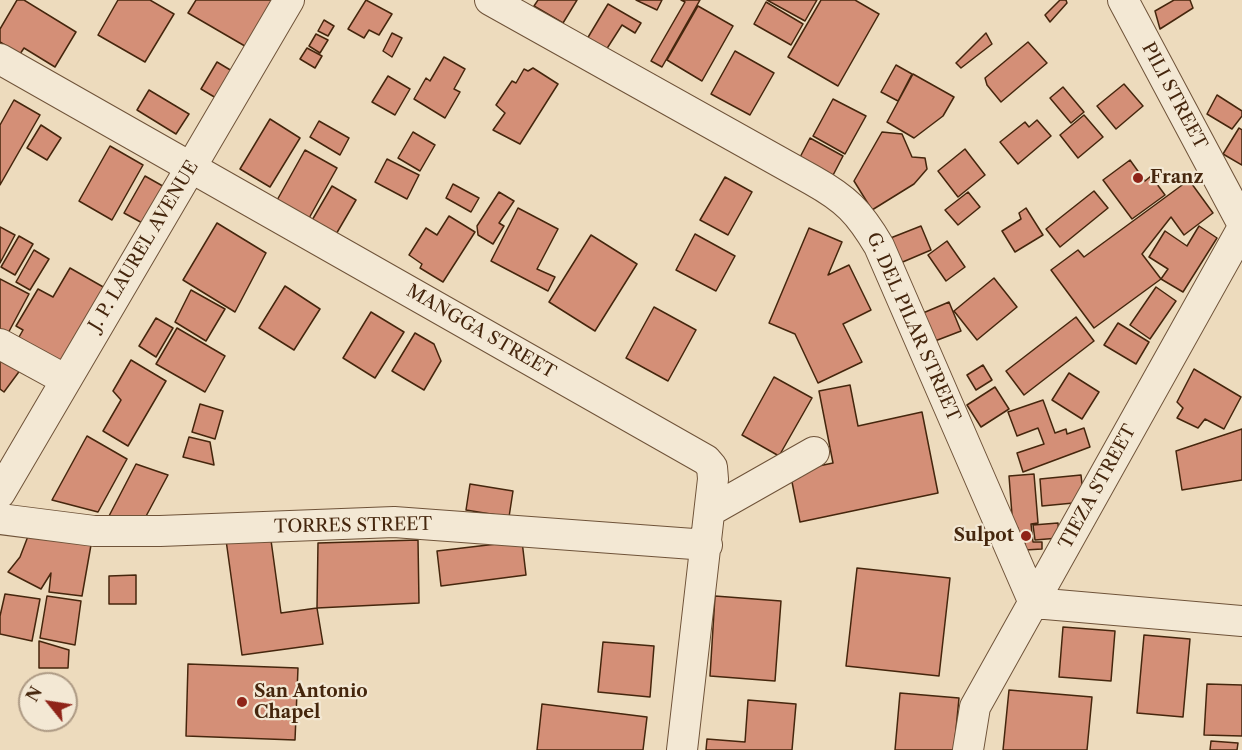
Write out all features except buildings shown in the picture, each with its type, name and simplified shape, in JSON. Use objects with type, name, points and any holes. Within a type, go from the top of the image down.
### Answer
[{"type":"street","name":"J. P. LAUREL AVENUE","points":[[0,493],[13,444],[66,380],[289,0]]},
{"type":"street","name":"G. DEL PILAR STREET","points":[[490,0],[812,180],[850,205],[866,223],[879,246],[1034,603]]},
{"type":"street","name":"PILI STREET","points":[[1123,0],[1242,223]]},
{"type":"street","name":"MANGGA STREET","points":[[0,59],[706,460],[712,467],[713,479],[682,750]]},
{"type":"street","name":"TIEZA STREET","points":[[968,750],[975,707],[1242,229]]},
{"type":"street","points":[[0,344],[66,380]]},
{"type":"street","points":[[710,511],[814,452]]},
{"type":"street","name":"TORRES STREET","points":[[0,519],[94,531],[160,531],[394,522],[707,545]]},
{"type":"street","points":[[1034,603],[1242,621]]},
{"type":"place","name":"Franz","points":[[1138,178]]},
{"type":"place","name":"Sulpot","points":[[1026,536]]},
{"type":"place","name":"San Antonio Chapel","points":[[242,702]]}]
